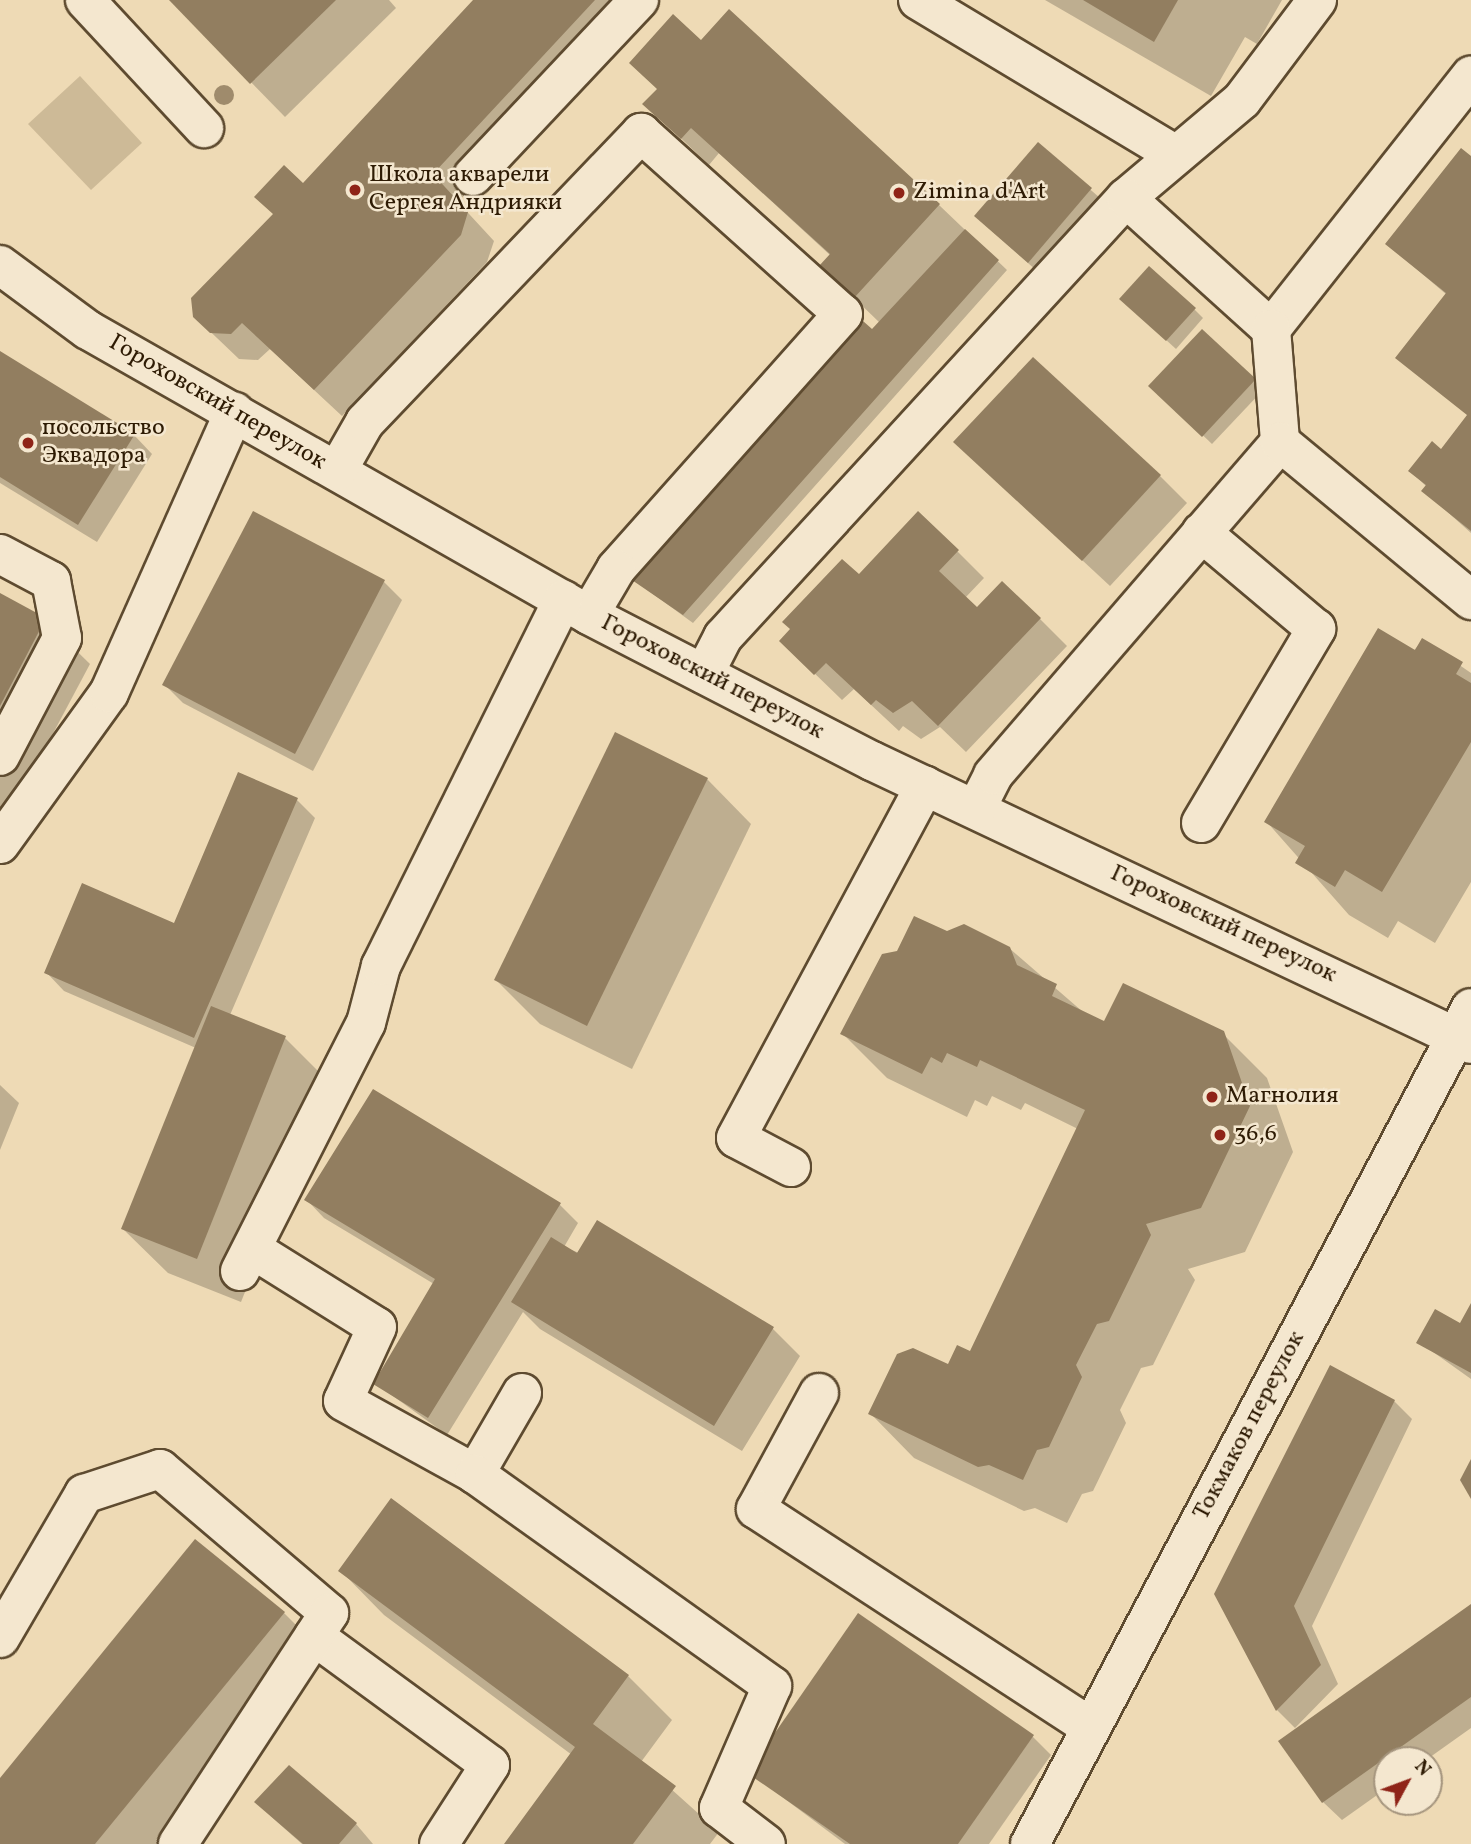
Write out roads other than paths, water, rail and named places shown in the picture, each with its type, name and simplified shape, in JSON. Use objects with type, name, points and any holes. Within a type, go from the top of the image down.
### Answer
[{"type":"street","points":[[85,0],[204,128]]},
{"type":"street","points":[[473,176],[639,0]]},
{"type":"street","points":[[918,0],[1176,155]]},
{"type":"street","points":[[704,674],[723,637],[1126,198],[1242,100],[1317,0]]},
{"type":"street","points":[[976,809],[993,775],[1280,442],[1271,330],[1471,76]]},
{"type":"street","points":[[337,471],[365,422],[641,133],[844,314],[616,569],[576,607],[381,966],[366,1023],[246,1260],[377,1327],[343,1401],[475,1475],[772,1686],[719,1808],[766,1844]]},
{"type":"street","points":[[1126,198],[1271,330]]},
{"type":"street","name":"Гороховский переулок","points":[[0,265],[88,330],[576,607],[704,674],[976,809],[1466,1029]]},
{"type":"street","points":[[0,844],[109,692],[234,412]]},
{"type":"street","points":[[1280,442],[1471,600]]},
{"type":"street","points":[[1201,533],[1316,629],[1201,823]]},
{"type":"street","points":[[0,554],[51,581],[62,638],[0,756]]},
{"type":"street","points":[[791,1167],[736,1138],[925,785]]},
{"type":"street","name":"Токмаков переулок","points":[[1030,1844],[1090,1727],[1466,1029]]},
{"type":"street","points":[[475,1475],[522,1393]]},
{"type":"street","points":[[819,1393],[756,1509],[1090,1727]]},
{"type":"street","points":[[0,1638],[84,1494],[160,1469],[329,1613],[178,1844]]},
{"type":"street","points":[[314,1636],[490,1765],[439,1844]]},
{"type":"place","name":"Школа акварели Сергея Андрияки","points":[[355,190]]},
{"type":"place","name":"Zimina d'Art","points":[[899,193]]},
{"type":"place","name":"посольство Эквадора","points":[[28,443]]},
{"type":"place","name":"Магнолия","points":[[1212,1097]]},
{"type":"place","name":"36,6","points":[[1220,1135]]}]
